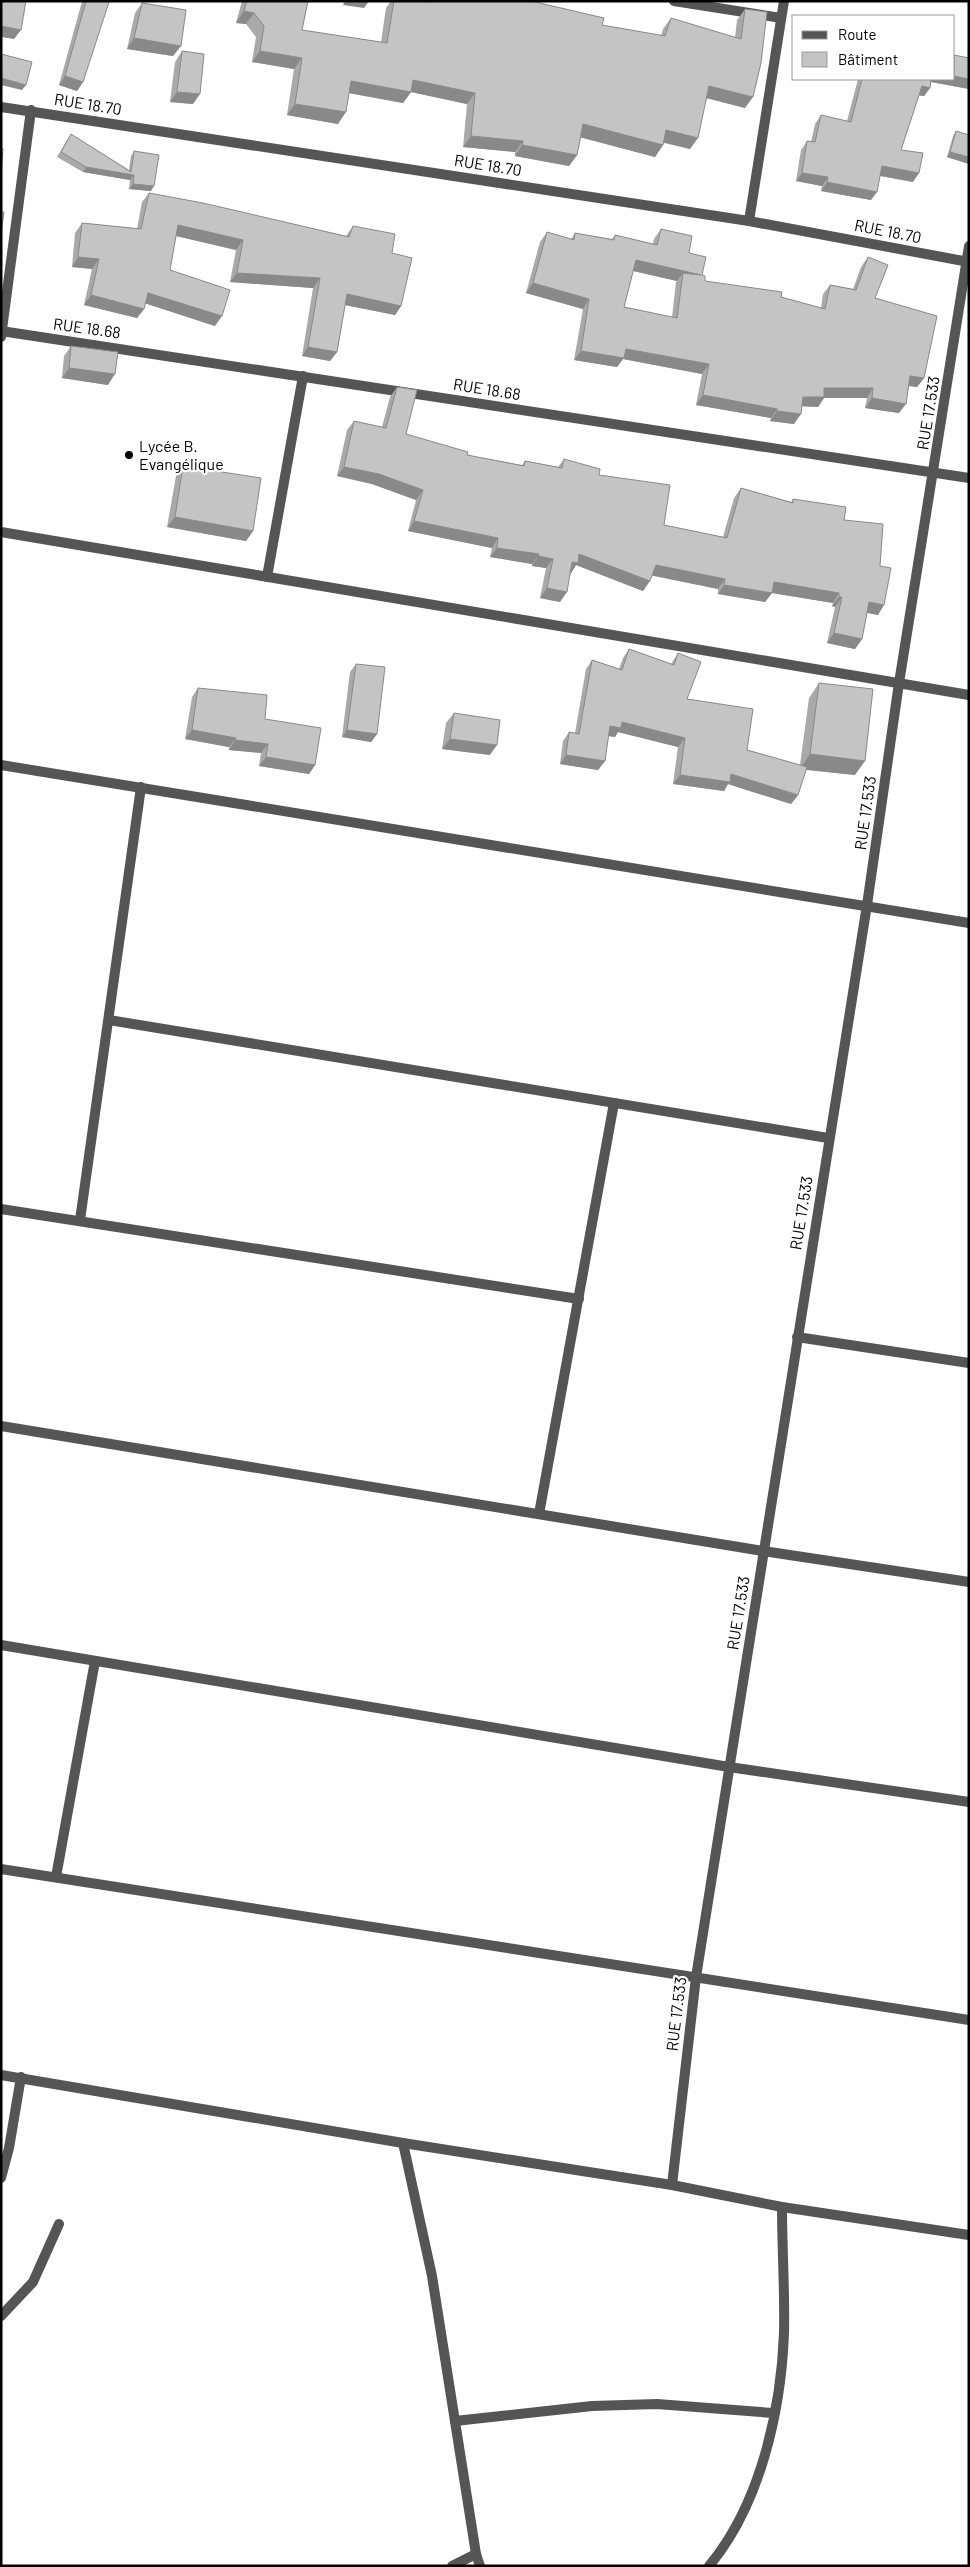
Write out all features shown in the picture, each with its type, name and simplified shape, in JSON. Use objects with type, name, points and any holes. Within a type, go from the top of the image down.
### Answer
[{"type":"street","points":[[674,1],[781,18]]},
{"type":"street","points":[[749,221],[784,1]]},
{"type":"street","name":"RUE 18.70","points":[[1,107],[31,110],[749,221],[968,261]]},
{"type":"street","points":[[2,333],[31,110]]},
{"type":"street","name":"RUE 17.533","points":[[672,2185],[696,1977],[828,1138],[867,905],[899,683],[969,246]]},
{"type":"street","name":"RUE 18.68","points":[[2,333],[303,376],[969,478]]},
{"type":"street","points":[[267,577],[303,376]]},
{"type":"street","points":[[1,532],[969,695]]},
{"type":"street","points":[[1,766],[141,787],[969,923]]},
{"type":"street","points":[[80,1220],[141,787]]},
{"type":"street","points":[[109,1020],[828,1138]]},
{"type":"street","points":[[539,1514],[614,1103]]},
{"type":"street","points":[[1,1209],[579,1299]]},
{"type":"street","points":[[797,1337],[969,1363]]},
{"type":"street","points":[[1,1426],[763,1551],[969,1582]]},
{"type":"street","points":[[1,1645],[729,1767],[969,1802]]},
{"type":"street","points":[[56,1877],[96,1661]]},
{"type":"street","points":[[1,1869],[969,2020]]},
{"type":"street","points":[[1,2075],[403,2143],[672,2185],[782,2207],[969,2235]]},
{"type":"street","points":[[1,2178],[9,2148],[21,2077]]},
{"type":"street","points":[[403,2143],[432,2276],[476,2554],[480,2566]]},
{"type":"street","points":[[709,2566],[725,2547],[743,2514],[763,2462],[781,2376],[784,2333],[782,2207]]},
{"type":"street","points":[[1,2316],[33,2282],[59,2224]]},
{"type":"street","points":[[455,2421],[592,2406],[648,2404],[773,2413]]},
{"type":"street","points":[[452,2566],[476,2554]]},
{"type":"building","points":[[1,1],[26,1],[21,30],[1,26]]},
{"type":"building","points":[[86,1],[109,2],[83,82],[65,76]]},
{"type":"building","points":[[247,1],[308,1],[302,30],[387,43],[394,1],[531,1],[604,18],[602,25],[665,36],[671,18],[741,39],[745,9],[767,12],[761,63],[753,97],[709,86],[698,138],[666,130],[663,145],[583,124],[577,155],[522,145],[523,141],[471,136],[475,93],[413,80],[411,92],[351,81],[346,112],[295,104],[302,58],[260,51],[264,26],[254,13],[244,11]]},
{"type":"building","points":[[142,3],[186,10],[181,46],[134,38]]},
{"type":"building","points":[[182,51],[204,54],[200,94],[177,92]]},
{"type":"building","points":[[1,54],[32,62],[26,85],[1,78]]},
{"type":"building","points":[[955,55],[969,58],[969,79],[955,76]]},
{"type":"building","points":[[862,80],[931,80],[930,88],[922,86],[901,150],[923,153],[919,173],[882,166],[877,192],[827,182],[828,177],[802,173],[807,141],[815,142],[821,115],[851,122]]},
{"type":"building","points":[[956,131],[969,135],[969,157],[950,152]]},
{"type":"building","points":[[71,134],[131,172],[134,151],[159,155],[154,186],[133,184],[134,175],[86,167],[61,152]]},
{"type":"building","points":[[1,149],[3,149],[1,175]]},
{"type":"building","points":[[149,193],[203,203],[349,237],[353,226],[395,234],[392,253],[412,258],[401,306],[347,294],[337,352],[308,347],[320,278],[237,273],[243,240],[178,225],[170,270],[230,290],[222,316],[148,293],[144,309],[91,295],[99,259],[78,257],[82,223],[141,229]]},
{"type":"building","points":[[1,212],[4,212],[1,234]]},
{"type":"building","points":[[661,229],[692,236],[689,253],[706,257],[702,275],[705,276],[705,281],[782,292],[781,297],[825,309],[830,285],[856,290],[868,257],[888,265],[875,298],[937,316],[924,378],[910,376],[906,404],[872,398],[873,388],[824,388],[824,397],[803,397],[801,414],[777,411],[777,409],[703,395],[709,364],[626,349],[624,358],[581,351],[589,299],[533,283],[547,232],[574,240],[575,233],[614,240],[615,235],[657,245]],"holes":[[[636,260],[701,275],[683,273],[677,318],[624,307]]]},
{"type":"building","points":[[71,346],[118,352],[115,374],[69,368]]},
{"type":"building","points":[[397,387],[417,390],[406,434],[468,452],[467,455],[524,466],[525,461],[562,468],[564,459],[600,469],[599,475],[670,485],[664,525],[727,538],[741,488],[793,503],[793,499],[846,507],[844,520],[883,524],[880,566],[891,568],[884,605],[869,602],[862,639],[834,633],[842,597],[839,597],[839,593],[774,582],[772,593],[724,585],[725,579],[656,565],[650,581],[579,554],[578,563],[572,562],[567,592],[547,588],[553,559],[538,556],[539,554],[497,548],[498,538],[414,521],[423,490],[379,474],[344,467],[354,421],[386,428]]},
{"type":"building","points":[[183,466],[261,478],[253,531],[175,517]]},
{"type":"building","points":[[629,649],[674,665],[678,653],[701,662],[687,699],[753,709],[747,750],[807,767],[798,795],[731,774],[730,782],[680,775],[685,738],[622,722],[621,728],[610,726],[605,761],[566,755],[569,732],[579,734],[592,660],[622,670]]},
{"type":"building","points":[[356,664],[385,667],[377,734],[347,730]]},
{"type":"building","points":[[819,683],[873,689],[865,761],[810,754]]},
{"type":"building","points":[[198,688],[267,695],[265,719],[321,728],[315,765],[266,757],[268,744],[235,740],[236,738],[192,730]]},
{"type":"building","points":[[454,713],[500,720],[497,745],[450,739]]},
{"type":"place","name":"Lycée B. Evangélique","points":[[129,455]]}]
